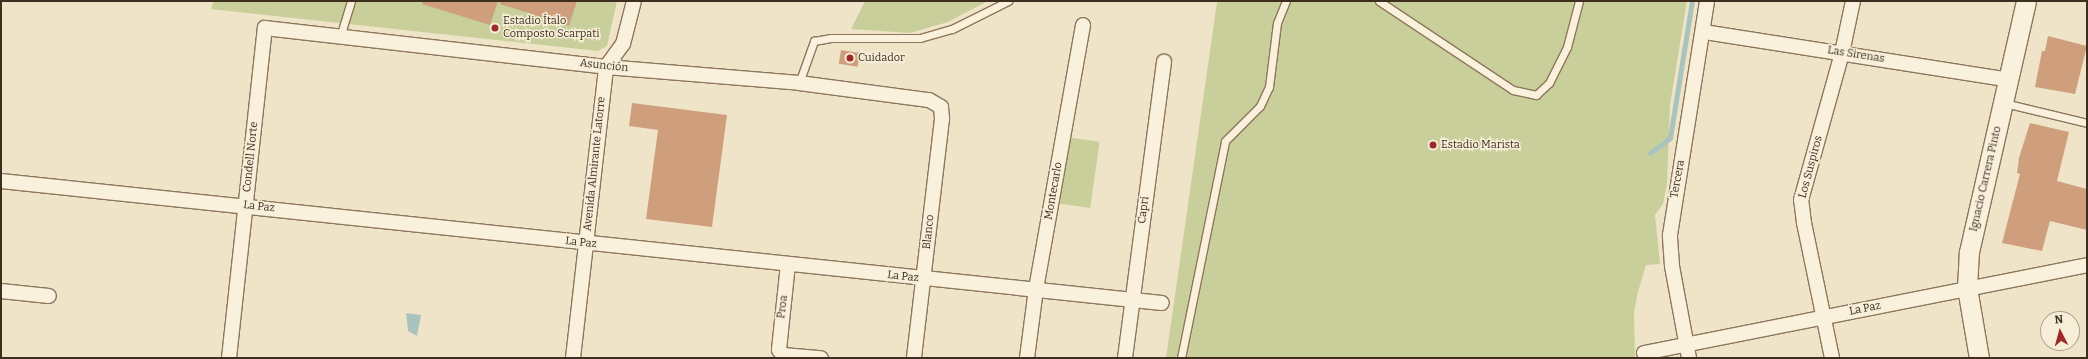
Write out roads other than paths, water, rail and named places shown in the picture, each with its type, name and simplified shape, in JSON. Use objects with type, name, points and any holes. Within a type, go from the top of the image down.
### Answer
[{"type":"street","points":[[606,67],[623,44],[634,1]]},
{"type":"street","name":"Tercera","points":[[1688,352],[1672,266],[1670,235],[1704,32],[1707,1]]},
{"type":"street","name":"Los Suspiros","points":[[1832,358],[1804,223],[1801,200],[1842,53],[1853,1]]},
{"type":"street","name":"Ignacio Carrera Pinto","points":[[1979,358],[1968,288],[1969,252],[2026,1]]},
{"type":"street","name":"Montecarlo","points":[[1028,358],[1036,289],[1083,25]]},
{"type":"street","name":"Asunción","points":[[265,28],[340,38],[606,67],[799,83],[929,100],[941,107]]},
{"type":"street","name":"Condell Norte","points":[[230,358],[265,28]]},
{"type":"street","name":"Las Sirenas","points":[[1704,32],[2009,80]]},
{"type":"street","name":"Capri","points":[[1125,358],[1164,62]]},
{"type":"street","name":"Avenida Almirante Latorre","points":[[573,358],[606,67]]},
{"type":"street","name":"Blanco","points":[[914,358],[942,119],[941,107]]},
{"type":"street","name":"La Paz","points":[[1,181],[788,264],[924,280],[1036,289],[1162,303]]},
{"type":"street","name":"Proa","points":[[788,264],[779,350],[783,355],[796,357]]},
{"type":"street","name":"La Paz","points":[[1644,353],[1688,352],[1824,317],[2087,265]]},
{"type":"street","points":[[1,291],[49,296]]},
{"type":"street","points":[[796,357],[821,358]]},
{"type":"lane","points":[[340,38],[351,1]]},
{"type":"lane","points":[[799,83],[814,41],[831,38],[920,38],[952,29],[1008,1]]},
{"type":"lane","points":[[1181,358],[1225,141],[1260,106],[1269,87],[1277,23],[1286,1]]},
{"type":"lane","points":[[1379,1],[1513,90],[1536,94],[1549,83],[1567,47],[1579,1]]},
{"type":"lane","points":[[2003,103],[2087,123]]},
{"type":"water","points":[[406,313],[421,315],[417,336],[408,331]]},
{"type":"waterway","points":[[1650,153],[1670,138],[1692,1]]},
{"type":"place","name":"Estadio Ítalo Composto Scarpati","points":[[495,28]]},
{"type":"place","name":"Cuidador","points":[[850,58]]},
{"type":"place","name":"Estadio Marista","points":[[1433,145]]}]
